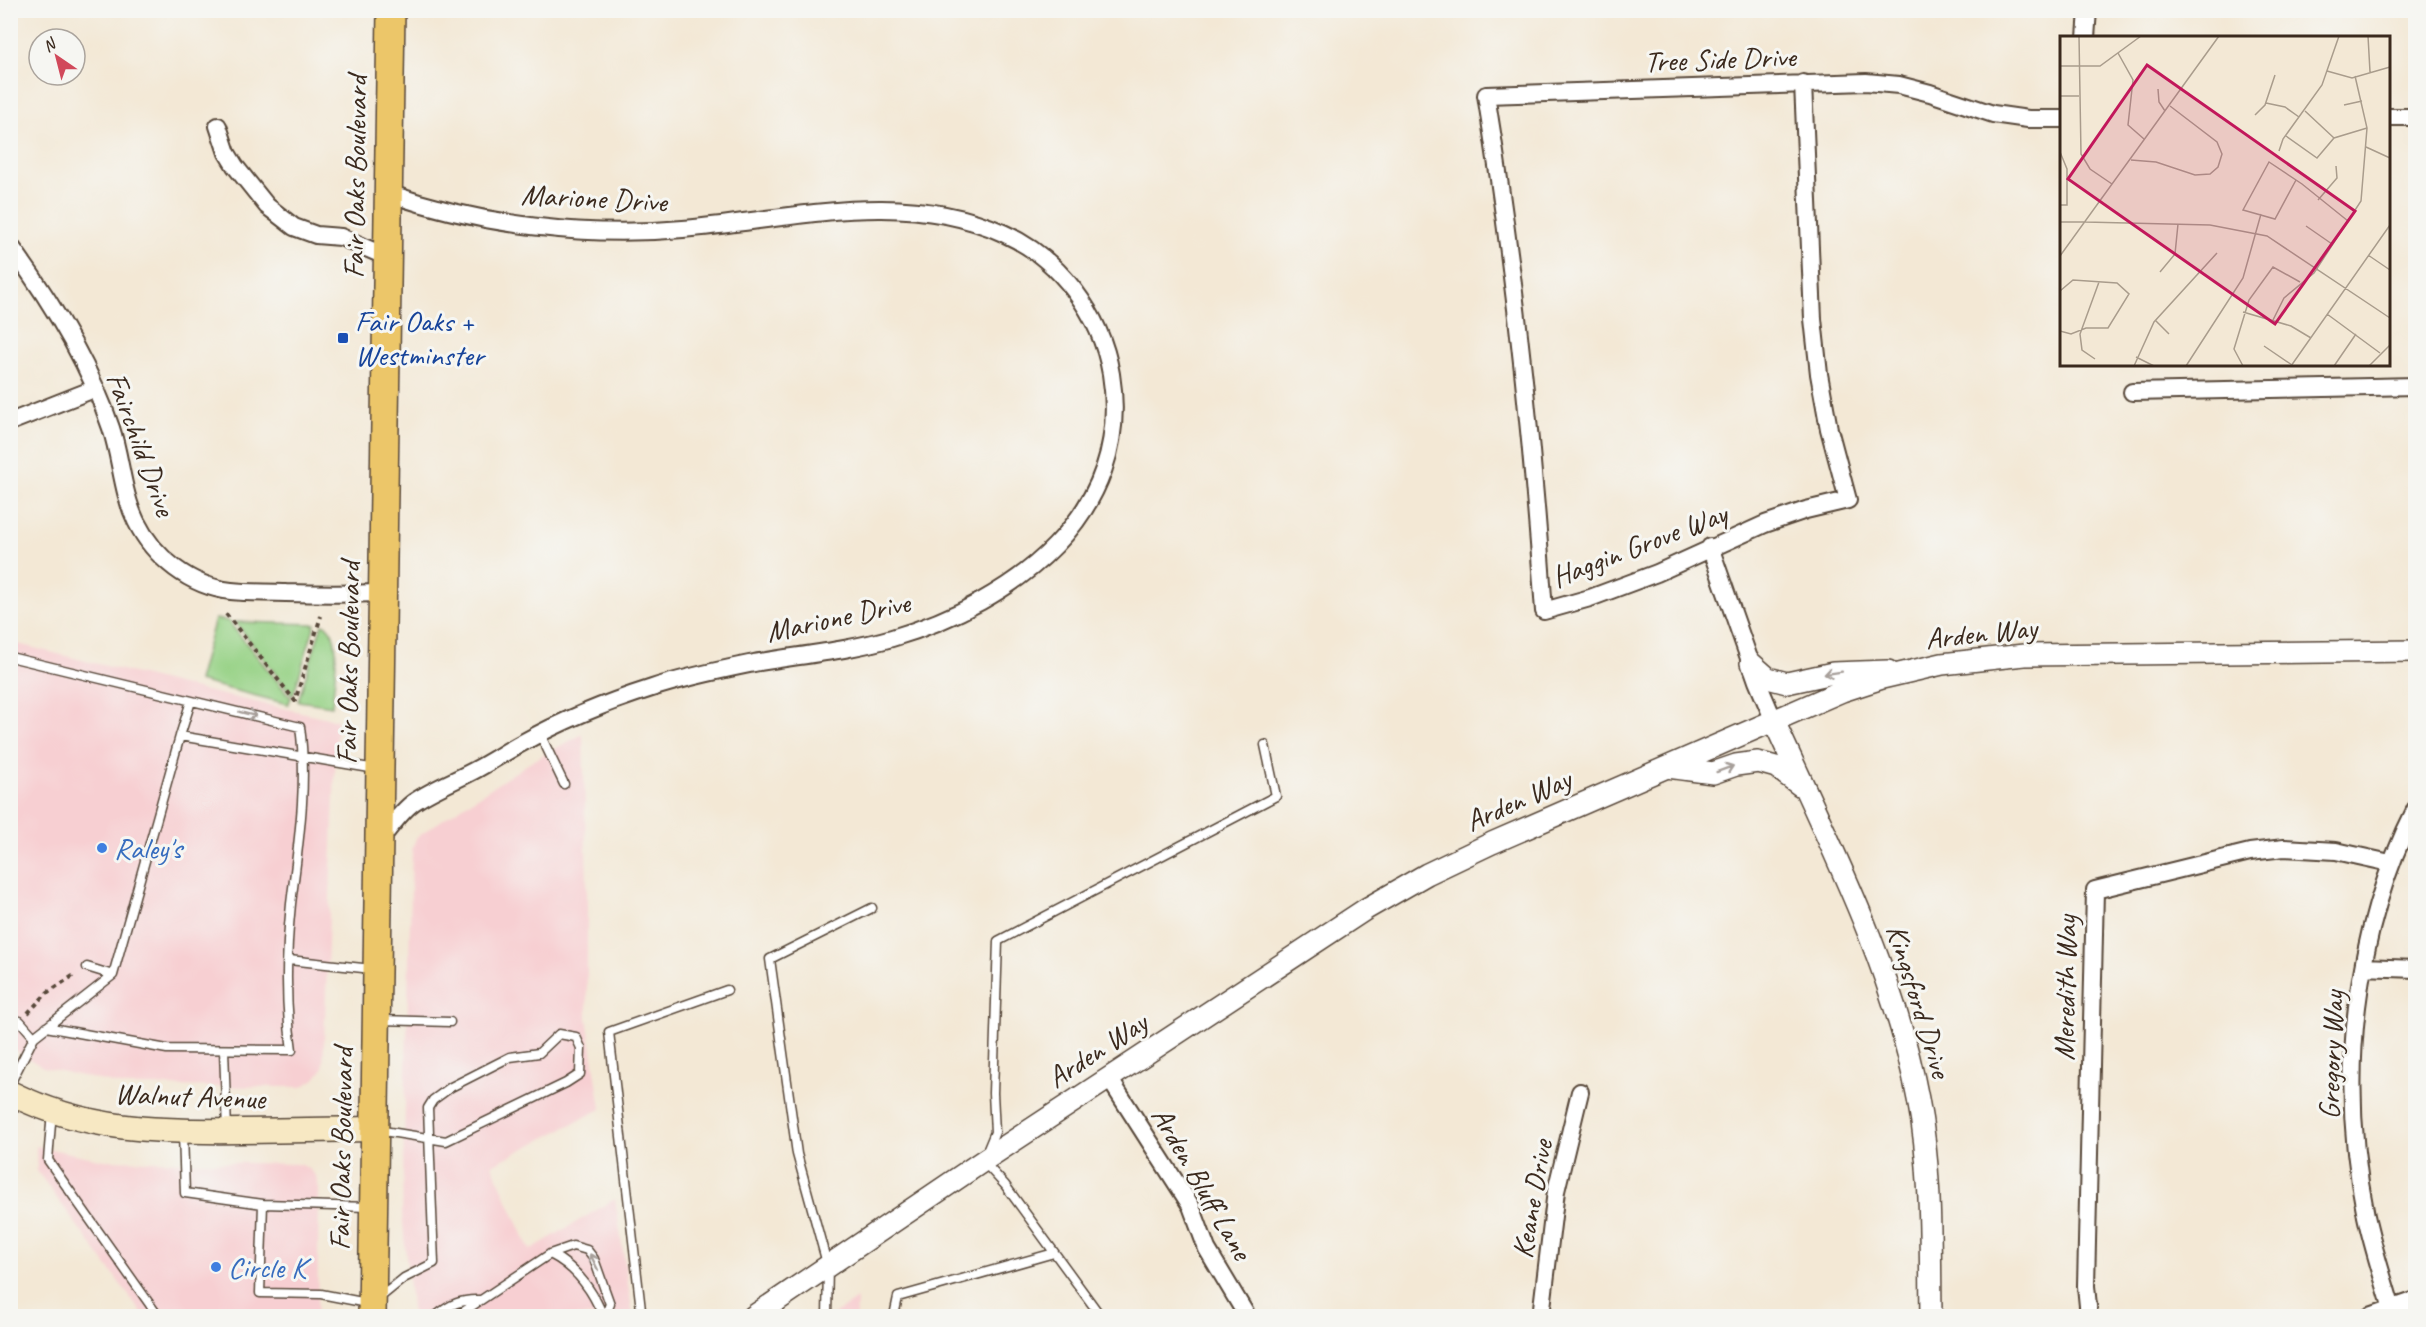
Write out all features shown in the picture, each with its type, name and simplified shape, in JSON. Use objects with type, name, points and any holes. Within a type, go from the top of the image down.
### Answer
[{"type":"main road","name":"Fair Oaks Boulevard","points":[[372,1310],[391,10]]},
{"type":"main road","name":"Walnut Avenue","points":[[10,1093],[52,1111],[83,1121],[118,1128],[183,1131],[374,1129]]},
{"type":"street","points":[[2086,36],[2088,10]]},
{"type":"street","name":"Tree Side Drive","points":[[1486,95],[1866,82],[1899,85],[1993,114],[2060,119]]},
{"type":"street","name":"Haggin Grove Way","points":[[1486,95],[1518,317],[1534,464],[1544,611],[1590,598],[1657,573],[1765,524],[1848,500],[1829,429],[1819,374],[1813,319],[1803,83]]},
{"type":"street","points":[[2390,117],[2415,117]]},
{"type":"street","points":[[218,126],[227,153],[235,166],[261,200],[294,227],[315,235],[341,237],[387,257]]},
{"type":"street","name":"Marione Drive","points":[[378,841],[412,803],[540,734],[596,708],[652,688],[702,674],[847,649],[892,638],[936,623],[977,602],[1017,578],[1044,558],[1068,535],[1088,507],[1102,477],[1111,444],[1114,410],[1108,360],[1090,313],[1070,285],[1047,261],[1004,234],[971,221],[939,213],[871,208],[683,229],[636,232],[590,231],[542,227],[491,219],[388,194]]},
{"type":"street","name":"Fairchild Drive","points":[[10,244],[41,287],[76,349],[111,428],[131,509],[154,549],[176,569],[203,584],[232,591],[382,593]]},
{"type":"street","points":[[2132,392],[2415,386]]},
{"type":"street","points":[[10,422],[94,389]]},
{"type":"street","points":[[1710,547],[1774,721]]},
{"type":"street","name":"Arden Way","points":[[754,1317],[983,1161],[1366,909],[1427,874],[1492,843],[1842,691],[1912,671],[1983,658],[2024,655],[2415,651]]},
{"type":"street","points":[[1751,663],[1768,678],[1787,683],[1851,671],[1912,671]]},
{"type":"street","name":"Kingsford Drive","points":[[1774,721],[1807,791],[1886,976],[1909,1055],[1925,1141],[1929,1200],[1931,1317]]},
{"type":"street","points":[[1667,767],[1713,773],[1736,765],[1758,762],[1776,767],[1807,791]]},
{"type":"street","name":"Gregory Way","points":[[2392,1308],[2366,1215],[2355,1148],[2352,1079],[2354,1033],[2363,967],[2373,920],[2390,863],[2415,808]]},
{"type":"street","name":"Meredith Way","points":[[2089,1317],[2086,1286],[2095,890],[2250,852],[2284,848],[2336,851],[2390,863]]},
{"type":"street","points":[[2363,967],[2415,969]]},
{"type":"street","name":"Arden Bluff Lane","points":[[1109,1078],[1191,1206],[1207,1249],[1247,1317]]},
{"type":"street","name":"Keane Drive","points":[[1541,1317],[1556,1191],[1580,1092]]},
{"type":"street","points":[[2370,1317],[2415,1300]]},
{"type":"lane","points":[[10,657],[300,727],[304,757],[291,908],[287,1016],[292,1050],[167,1049],[46,1027]]},
{"type":"lane","points":[[10,1084],[34,1037],[113,975],[191,701]]},
{"type":"lane","points":[[540,734],[564,784]]},
{"type":"lane","points":[[180,736],[379,769]]},
{"type":"lane","points":[[1098,1317],[1097,1311],[1005,1185],[983,1161],[995,1132],[993,1093],[998,941],[1276,796],[1265,745]]},
{"type":"lane","points":[[827,1317],[828,1267],[797,1154],[770,959],[872,908]]},
{"type":"lane","points":[[289,960],[377,969]]},
{"type":"lane","points":[[87,967],[113,975]]},
{"type":"lane","points":[[645,1317],[641,1310],[609,1032],[727,990]]},
{"type":"lane","points":[[376,1020],[450,1022]]},
{"type":"lane","points":[[20,1021],[34,1037]]},
{"type":"lane","points":[[263,1204],[260,1293],[321,1294],[372,1310],[404,1278],[434,1263],[428,1138],[428,1108],[433,1100],[451,1087],[510,1057],[539,1053],[559,1034],[576,1037],[581,1048],[580,1074],[446,1141],[428,1138],[374,1129]]},
{"type":"lane","points":[[224,1050],[228,1131]]},
{"type":"lane","points":[[52,1111],[48,1160],[159,1317]]},
{"type":"lane","points":[[183,1131],[185,1193],[263,1204],[373,1207]]},
{"type":"lane","points":[[457,1317],[550,1254],[573,1246],[587,1250],[594,1259],[610,1304],[604,1317]]},
{"type":"lane","points":[[894,1317],[897,1297],[1054,1253]]},
{"type":"lane","points":[[550,1254],[566,1262],[581,1277],[596,1299],[604,1317]]},
{"type":"lane","points":[[436,1317],[447,1307],[466,1300],[481,1300]]},
{"type":"path","points":[[225,614],[295,700]]},
{"type":"path","points":[[292,711],[321,616]]},
{"type":"path","points":[[20,1021],[48,992],[87,967]]},
{"type":"shaded area","points":[[10,642],[201,690],[337,720],[323,1068],[315,1079],[302,1087],[125,1086],[43,1067],[11,1048]]},
{"type":"shaded area","points":[[583,734],[587,886],[587,1018],[601,1109],[492,1165],[530,1250],[615,1199],[633,1316],[412,1316],[402,1214],[412,850],[416,838],[436,824],[534,760]]},
{"type":"shaded area","points":[[36,1146],[104,1160],[300,1164],[309,1169],[316,1176],[319,1189],[317,1316],[144,1316],[37,1171]]},
{"type":"shaded area","points":[[857,1299],[856,1316],[831,1316]]},
{"type":"green space","points":[[215,619],[228,621],[291,698],[288,704],[198,681]]},
{"type":"green space","points":[[235,622],[315,624],[293,696]]},
{"type":"green space","points":[[322,624],[329,628],[336,647],[332,706],[298,701]]},
{"type":"place","name":"Fair Oaks + Westminster","points":[[343,338]]},
{"type":"place","name":"Raley's","points":[[102,848]]},
{"type":"place","name":"Circle K","points":[[216,1267]]}]
